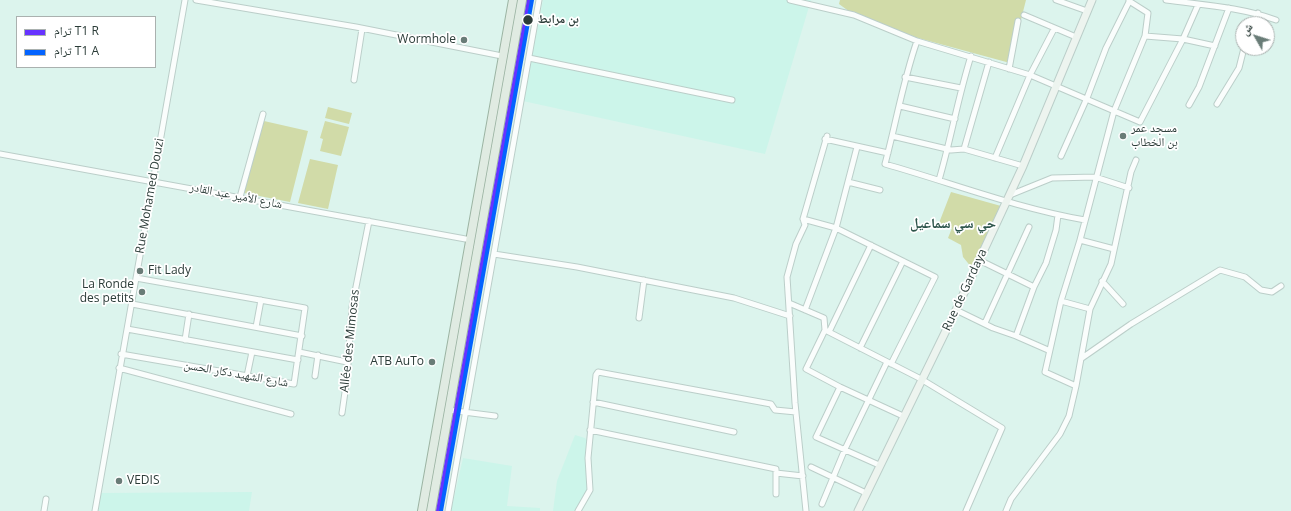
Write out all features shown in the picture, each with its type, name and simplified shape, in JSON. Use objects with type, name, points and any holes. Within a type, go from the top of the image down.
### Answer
[{"type":"main road","points":[[422,511],[513,0]]},
{"type":"main road","points":[[431,511],[522,0]]},
{"type":"street","name":"Rue Mohamed Douzi","points":[[95,511],[121,354],[132,304],[152,181],[185,0]]},
{"type":"street","points":[[196,0],[362,29],[502,56]]},
{"type":"street","points":[[448,511],[539,0]]},
{"type":"street","points":[[790,0],[854,15],[917,41],[1030,75],[1087,98],[1140,122],[1183,39],[1198,4]]},
{"type":"street","points":[[1056,0],[1088,11]]},
{"type":"street","name":"Rue de Gardaya","points":[[858,511],[1010,195],[1092,0]]},
{"type":"street","points":[[1166,0],[1230,8],[1258,14],[1276,20]]},
{"type":"street","points":[[1060,156],[1087,98],[1106,48],[1130,1],[1148,13],[1145,36],[1114,111],[1095,177],[1080,240],[1061,301],[1048,350],[1045,372],[1076,386]]},
{"type":"street","points":[[1189,105],[1199,87],[1230,8]]},
{"type":"street","points":[[1024,15],[1054,29],[1076,37]]},
{"type":"street","points":[[1009,69],[1018,22]]},
{"type":"street","points":[[354,80],[362,29]]},
{"type":"street","points":[[995,158],[1030,75],[1054,29]]},
{"type":"street","points":[[1145,36],[1183,39],[1215,46]]},
{"type":"street","points":[[917,41],[905,76],[900,106],[885,164],[1006,202],[1085,220]]},
{"type":"street","points":[[939,180],[955,120],[961,88],[971,56]]},
{"type":"street","points":[[1217,104],[1239,68],[1242,56]]},
{"type":"street","points":[[529,58],[732,100]]},
{"type":"street","points":[[964,149],[989,62]]},
{"type":"street","points":[[905,76],[961,88]]},
{"type":"street","points":[[900,106],[955,120]]},
{"type":"street","points":[[240,197],[263,114]]},
{"type":"street","points":[[892,136],[948,149],[964,149],[1023,166]]},
{"type":"street","points":[[806,511],[796,412],[787,277],[796,244],[805,225],[803,219],[826,138],[857,147],[888,153]]},
{"type":"street","points":[[805,310],[836,228],[857,147]]},
{"type":"street","name":"شارع الأمير عبد القادر","points":[[0,154],[471,240]]},
{"type":"street","points":[[1006,511],[1011,499],[1060,434],[1069,416],[1082,358],[1090,309],[1111,264],[1129,188],[1131,172],[1136,160]]},
{"type":"street","points":[[1010,195],[1052,178],[1095,177],[1129,188]]},
{"type":"street","points":[[848,182],[880,190]]},
{"type":"street","points":[[1016,336],[1034,288],[1046,262],[1056,230],[1058,215]]},
{"type":"street","points":[[803,219],[836,228],[936,277],[869,400],[832,477],[822,504]]},
{"type":"street","name":"Allée des Mimosas","points":[[342,413],[352,307],[369,221]]},
{"type":"street","points":[[985,323],[1029,227]]},
{"type":"street","points":[[1080,240],[1114,249]]},
{"type":"street","points":[[871,245],[806,369],[840,387],[903,416]]},
{"type":"street","points":[[494,254],[577,267],[734,298],[790,316]]},
{"type":"street","points":[[979,260],[1034,288]]},
{"type":"street","points":[[860,348],[903,261]]},
{"type":"street","points":[[1082,358],[1131,324],[1220,270],[1245,276],[1261,290],[1272,292],[1281,286]]},
{"type":"street","name":"شارع الشهيد دكار الحسن","points":[[121,354],[294,384],[305,308],[136,278]]},
{"type":"street","points":[[639,318],[644,280]]},
{"type":"street","points":[[1102,281],[1123,304]]},
{"type":"street","points":[[256,327],[261,300]]},
{"type":"street","points":[[1061,301],[1090,309]]},
{"type":"street","points":[[789,303],[824,318],[827,331],[921,379],[1002,428],[966,511]]},
{"type":"street","points":[[132,304],[302,336]]},
{"type":"street","points":[[956,310],[993,328],[1048,350]]},
{"type":"street","points":[[185,340],[189,314]]},
{"type":"street","points":[[127,329],[298,360]]},
{"type":"street","points":[[247,376],[252,352]]},
{"type":"street","points":[[299,352],[347,362]]},
{"type":"street","points":[[315,376],[318,355]]},
{"type":"street","points":[[119,368],[291,414]]},
{"type":"street","points":[[578,511],[590,490],[590,430],[596,375],[598,372],[770,404],[775,410],[796,412]]},
{"type":"street","points":[[840,387],[816,437],[879,465]]},
{"type":"street","points":[[593,402],[734,432]]},
{"type":"street","points":[[448,410],[495,416]]},
{"type":"street","points":[[590,430],[776,469],[776,494]]},
{"type":"street","points":[[811,467],[866,493]]},
{"type":"street","points":[[776,473],[803,476]]},
{"type":"street","points":[[44,511],[46,499]]},
{"type":"shaded area","points":[[543,0],[811,0],[765,154],[523,101]]},
{"type":"shaded area","points":[[575,435],[585,438],[588,442],[585,462],[589,478],[587,494],[575,511],[553,511],[557,481]]},
{"type":"shaded area","points":[[463,458],[512,466],[507,506],[540,508],[540,511],[451,511]]},
{"type":"shaded area","points":[[252,492],[249,511],[98,511],[100,493]]},
{"type":"green space","points":[[840,0],[1026,0],[1010,63],[918,38],[854,15],[839,4]]},
{"type":"green space","points":[[328,107],[352,113],[349,124],[325,118]]},
{"type":"green space","points":[[264,121],[308,131],[290,202],[244,193]]},
{"type":"green space","points":[[325,121],[349,127],[341,156],[320,151],[323,139],[320,138]]},
{"type":"green space","points":[[310,159],[338,165],[328,209],[298,203]]},
{"type":"green space","points":[[951,192],[1001,206],[972,268],[963,257],[961,245],[948,238],[952,228],[939,223]]},
{"type":"transit line","points":[[438,511],[529,0]]},
{"type":"transit line","points":[[441,511],[532,0]]},
{"type":"place","name":"بن مرابط","points":[[528,20]]},
{"type":"place","name":"Wormhole","points":[[464,40]]},
{"type":"place","name":"مسجد عمر بن الخطاب","points":[[1123,136]]},
{"type":"place","name":"Fit Lady","points":[[140,271]]},
{"type":"place","name":"La Ronde des petits","points":[[142,292]]},
{"type":"place","name":"ATB AuTo","points":[[432,362]]},
{"type":"place","name":"VEDIS","points":[[119,481]]},
{"type":"district","name":"حي سي سماعيل","points":[[953,224]]}]
